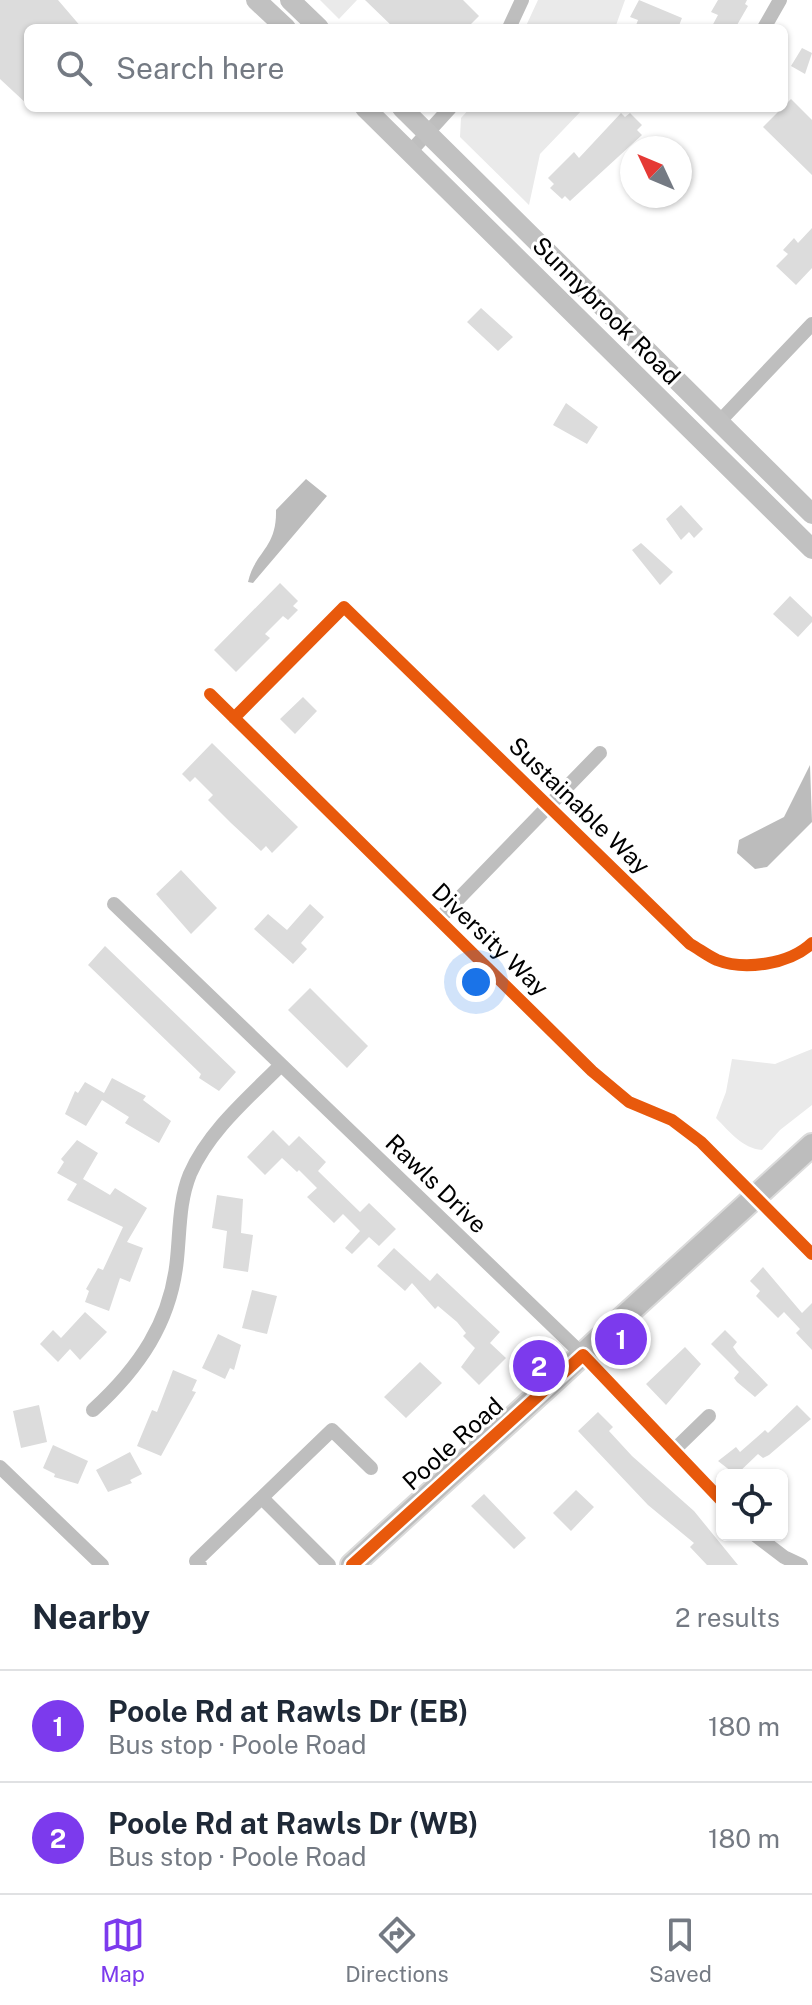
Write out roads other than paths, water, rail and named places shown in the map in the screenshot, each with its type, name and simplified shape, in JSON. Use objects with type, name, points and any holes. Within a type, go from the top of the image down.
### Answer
[{"type":"main road","points":[[256,0],[282,24]]},
{"type":"main road","points":[[290,0],[315,24]]},
{"type":"main road","name":"Sunnybrook Road","points":[[369,112],[811,545]]},
{"type":"main road","name":"Sunnybrook Road","points":[[406,112],[812,514]]},
{"type":"main road","name":"Poole Road","points":[[352,1565],[812,1145]]},
{"type":"street","points":[[511,24],[522,0]]},
{"type":"street","points":[[766,24],[780,0]]},
{"type":"street","points":[[410,152],[446,112]]},
{"type":"street","points":[[719,422],[812,324]]},
{"type":"street","name":"Sustainable Way","points":[[234,718],[344,607],[673,929],[718,961],[748,965],[774,962],[812,943]]},
{"type":"street","name":"Diversity Way","points":[[210,694],[592,1071],[629,1102],[672,1120],[701,1142],[812,1254]]},
{"type":"street","points":[[438,920],[600,753]]},
{"type":"street","name":"Rawls Drive","points":[[114,904],[583,1355],[716,1495]]},
{"type":"street","points":[[93,1410],[132,1370],[160,1327],[174,1282],[182,1203],[196,1163],[222,1125],[280,1066]]},
{"type":"street","points":[[674,1450],[709,1416]]},
{"type":"street","points":[[200,1565],[196,1561],[332,1430],[371,1468]]},
{"type":"street","points":[[0,1467],[102,1565]]},
{"type":"street","points":[[262,1498],[329,1565]]},
{"type":"street","points":[[763,1541],[801,1565]]},
{"type":"place","name":"Poole Rd at Rawls Dr (EB)","points":[[621,1339]]},
{"type":"place","name":"Poole Rd at Rawls Dr (WB)","points":[[539,1366]]}]
